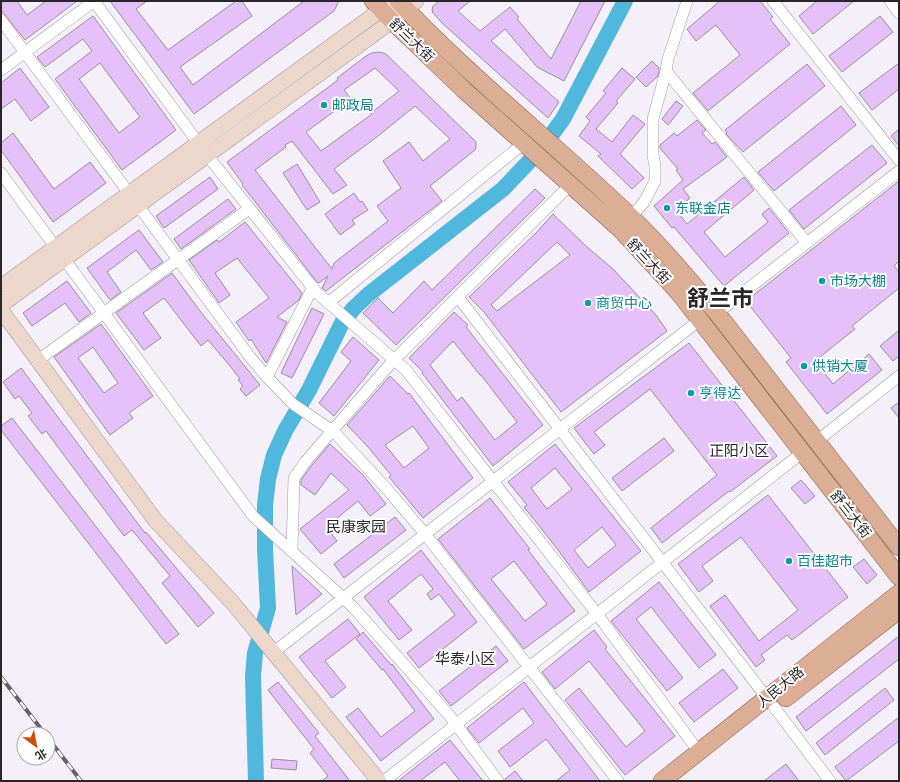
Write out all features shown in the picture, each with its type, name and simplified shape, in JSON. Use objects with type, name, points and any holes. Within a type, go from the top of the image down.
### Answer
[{"type":"main road","name":"舒兰大街","points":[[394,6],[476,77],[631,217],[692,282],[899,547]]},
{"type":"main road","name":"舒兰大街","points":[[394,6],[464,90],[620,229],[679,293],[701,319],[899,577]]},
{"type":"main road","name":"人民大路","points":[[678,781],[899,593]]},
{"type":"main road","name":"人民大路","points":[[662,781],[699,752],[899,610]]},
{"type":"street","points":[[1,70],[94,1],[203,149],[312,287],[406,370],[597,614],[699,752]]},
{"type":"street","points":[[631,217],[644,202],[655,181],[653,119],[668,59],[687,1]]},
{"type":"street","points":[[773,1],[899,160]]},
{"type":"street","points":[[890,1],[899,13]]},
{"type":"street","points":[[1,305],[60,253],[203,149],[394,6]]},
{"type":"street","points":[[1,20],[133,200],[267,378],[292,404],[333,432],[387,488],[425,534],[618,781]]},
{"type":"street","points":[[666,71],[807,243]]},
{"type":"street","points":[[330,304],[524,144]]},
{"type":"street","points":[[717,313],[899,171]]},
{"type":"street","points":[[1,173],[254,516],[353,607],[456,725],[498,781]]},
{"type":"street","points":[[291,550],[294,478],[306,461],[395,360],[458,297],[566,181]]},
{"type":"street","points":[[38,360],[249,209]]},
{"type":"street","points":[[1,287],[60,253]]},
{"type":"street","points":[[267,378],[312,287]]},
{"type":"street","points":[[458,297],[830,781]]},
{"type":"street","points":[[1,310],[155,520],[232,602],[379,781]]},
{"type":"street","points":[[274,652],[701,319]]},
{"type":"street","points":[[817,441],[899,376]]},
{"type":"street","points":[[384,781],[802,452]]},
{"type":"building","points":[[4,1],[17,1],[27,15],[46,1],[77,1],[25,40],[1,10],[1,3]]},
{"type":"building","points":[[110,1],[147,1],[136,9],[168,50],[236,1],[242,1],[252,16],[180,67],[193,85],[304,1],[339,1],[334,11],[194,114]]},
{"type":"building","points":[[439,1],[470,1],[458,11],[480,31],[510,7],[519,17],[517,19],[551,59],[581,1],[605,1],[564,81],[537,67],[505,29],[491,41],[559,102],[548,118],[442,23],[432,10],[433,6]]},
{"type":"building","points":[[720,1],[760,1],[773,17],[770,19],[790,44],[708,111],[693,93],[740,55],[716,25],[696,41],[687,29]]},
{"type":"building","points":[[817,1],[854,1],[813,34],[799,16]]},
{"type":"building","points":[[93,16],[176,130],[122,170],[55,79],[92,51],[83,39],[45,67],[37,57]],"holes":[[[100,63],[140,117],[119,133],[79,79]]]},
{"type":"building","points":[[880,16],[893,32],[842,72],[829,56]]},
{"type":"building","points":[[378,52],[387,55],[476,142],[476,147],[475,150],[430,186],[442,201],[326,291],[322,288],[328,276],[319,283],[317,282],[242,185],[243,184],[227,162],[338,80],[337,78],[366,56]],"holes":[[[375,68],[399,91],[371,113],[372,114],[321,151],[306,132],[351,99],[344,90]],[[415,106],[450,139],[423,161],[409,142],[383,161],[401,188],[377,206],[388,221],[334,263],[332,269],[255,170],[292,141],[333,194],[347,185],[334,169]]]},
{"type":"building","points":[[652,61],[659,68],[658,76],[646,87],[636,77]]},
{"type":"building","points":[[899,63],[899,89],[872,110],[859,93]]},
{"type":"building","points":[[807,64],[825,86],[743,152],[726,134],[727,133],[725,130]]},
{"type":"building","points":[[20,68],[49,107],[31,121],[15,99],[1,109],[1,83]]},
{"type":"building","points":[[622,68],[635,79],[616,101],[618,103],[596,129],[612,142],[633,115],[645,124],[620,154],[644,178],[632,189],[598,156],[601,154],[579,136],[590,121],[586,117],[606,93],[603,91]]},
{"type":"building","points":[[676,101],[683,106],[668,125],[662,119]]},
{"type":"building","points":[[841,106],[856,125],[774,191],[758,172]]},
{"type":"building","points":[[697,120],[706,130],[702,133],[712,144],[715,142],[727,157],[683,189],[690,198],[676,210],[687,224],[744,177],[754,190],[704,232],[725,257],[768,222],[762,214],[769,208],[789,233],[724,286],[674,227],[672,228],[654,206],[683,180],[676,170],[678,169],[660,148],[660,145],[674,133],[677,136]]},
{"type":"building","points":[[899,129],[899,146],[891,136]]},
{"type":"building","points":[[13,133],[54,189],[90,162],[106,183],[53,222],[1,150],[1,143]]},
{"type":"building","points":[[872,145],[887,163],[804,229],[789,210]]},
{"type":"building","points":[[297,164],[320,202],[307,210],[283,173]]},
{"type":"building","points":[[210,177],[218,189],[164,228],[156,216]]},
{"type":"building","name":"市场大棚","points":[[899,181],[899,261],[894,266],[899,272],[899,288],[852,326],[855,329],[815,361],[833,384],[869,354],[882,370],[827,414],[786,362],[791,358],[746,301]]},
{"type":"building","points":[[535,189],[545,198],[396,345],[363,313],[378,298],[393,313],[424,281],[432,290]]},
{"type":"building","points":[[354,193],[368,210],[352,220],[355,224],[340,235],[325,214]]},
{"type":"building","points":[[228,199],[236,209],[181,249],[174,239]]},
{"type":"building","points":[[553,214],[587,247],[613,269],[656,315],[667,331],[561,412],[484,312],[469,297],[537,232]],"holes":[[[557,242],[570,255],[497,311],[491,305]]]},
{"type":"building","points":[[245,222],[302,293],[299,300],[277,317],[287,322],[266,363],[251,339],[249,341],[236,322],[269,298],[237,258],[215,273],[230,295],[219,303],[189,260],[217,240],[219,242]]},
{"type":"building","points":[[139,230],[163,262],[151,270],[136,250],[107,272],[121,292],[110,300],[87,268]]},
{"type":"building","points":[[172,273],[200,311],[260,385],[246,396],[240,389],[243,386],[238,380],[240,379],[230,366],[208,340],[201,346],[164,298],[143,313],[161,338],[144,350],[116,313]]},
{"type":"building","points":[[67,281],[91,313],[79,322],[65,303],[32,326],[23,313]]},
{"type":"building","points":[[312,308],[324,314],[292,378],[281,373]]},
{"type":"building","points":[[454,312],[468,325],[466,327],[543,425],[493,466],[422,373],[423,372],[409,358]],"holes":[[[453,341],[517,422],[495,440],[462,397],[457,401],[430,365]]]},
{"type":"building","points":[[101,324],[153,396],[129,413],[133,418],[110,435],[54,357]],"holes":[[[93,347],[118,383],[104,393],[78,358]]]},
{"type":"building","points":[[899,330],[899,356],[893,361],[880,346]]},
{"type":"building","points":[[353,337],[379,360],[334,416],[319,403],[351,361],[341,352]]},
{"type":"building","points":[[689,343],[777,456],[662,543],[651,528],[717,475],[650,389],[594,432],[605,445],[594,454],[574,428]]},
{"type":"building","points":[[21,368],[145,533],[146,532],[214,613],[198,627],[162,583],[170,576],[132,530],[124,536],[46,431],[42,434],[28,416],[32,413],[19,396],[15,399],[3,382]]},
{"type":"building","points":[[390,376],[408,394],[409,393],[473,478],[423,518],[389,477],[391,475],[368,447],[347,425]],"holes":[[[413,426],[429,448],[404,468],[385,445]]]},
{"type":"building","points":[[899,402],[899,418],[891,408]]},
{"type":"building","points":[[12,418],[179,634],[166,644],[1,430],[1,426]]},
{"type":"building","points":[[664,438],[674,451],[622,491],[612,478]]},
{"type":"building","points":[[330,444],[363,475],[386,504],[370,516],[358,501],[326,527],[337,541],[321,554],[300,529],[349,490],[331,473],[315,495],[301,485],[301,480]]},
{"type":"building","points":[[555,444],[641,551],[589,592],[524,507],[527,505],[508,482]],"holes":[[[555,468],[572,489],[547,509],[531,488]],[[602,527],[616,545],[588,568],[574,550]]]},
{"type":"building","points":[[801,480],[815,496],[805,504],[791,488]]},
{"type":"building","name":"百佳超市","points":[[768,495],[848,597],[792,640],[787,635],[761,655],[765,660],[756,667],[710,606],[725,595],[759,641],[798,610],[741,537],[702,566],[713,581],[699,592],[678,564]]},
{"type":"building","points":[[490,498],[530,549],[528,550],[575,611],[524,649],[438,539]],"holes":[[[514,561],[547,604],[525,621],[491,579]]]},
{"type":"building","points":[[395,517],[406,530],[344,578],[334,564]]},
{"type":"building","points":[[421,550],[477,622],[419,668],[407,653],[455,615],[439,594],[431,600],[427,594],[433,589],[421,574],[388,601],[412,630],[399,640],[364,597]]},
{"type":"building","points":[[864,559],[877,575],[867,584],[853,567]]},
{"type":"building","points":[[292,566],[322,594],[296,615]]},
{"type":"building","points":[[659,582],[716,655],[699,668],[651,607],[636,619],[683,678],[667,691],[611,621]]},
{"type":"building","points":[[348,619],[360,634],[325,661],[346,687],[332,698],[299,657]]},
{"type":"building","points":[[594,630],[607,647],[605,649],[675,736],[625,775],[565,700],[579,688],[626,747],[645,731],[589,661],[555,689],[542,672]]},
{"type":"building","points":[[363,632],[391,665],[392,664],[434,719],[381,761],[346,717],[358,708],[381,737],[415,711],[383,669],[382,670],[356,639]]},
{"type":"building","points":[[899,636],[899,659],[806,731],[796,717]]},
{"type":"building","points":[[496,646],[508,661],[451,706],[439,691]]},
{"type":"building","points":[[723,669],[738,688],[694,722],[679,703]]},
{"type":"building","points":[[278,682],[319,733],[315,736],[350,781],[322,781],[328,776],[310,753],[314,749],[268,690]]},
{"type":"building","points":[[524,682],[600,781],[556,781],[570,770],[546,739],[510,767],[498,751],[534,723],[523,708],[479,743],[467,728]]},
{"type":"building","points":[[885,688],[894,700],[825,755],[816,743]]},
{"type":"building","points":[[899,717],[899,741],[846,781],[835,767]]},
{"type":"building","points":[[450,740],[483,781],[460,781],[445,762],[420,781],[398,781]]},
{"type":"building","points":[[272,759],[297,761],[296,770],[271,768]]},
{"type":"building","points":[[786,764],[799,781],[764,781]]},
{"type":"building","points":[[515,771],[523,781],[505,781],[505,779]]},
{"type":"waterway","points":[[256,781],[253,676],[255,653],[268,608],[265,549],[265,505],[268,479],[274,455],[285,431],[309,390],[343,321],[354,308],[369,294],[503,189],[541,149],[563,119],[625,1]]},
{"type":"railway","points":[[1,677],[39,726]]},
{"type":"railway","points":[[56,748],[81,781]]},
{"type":"place","name":"邮政局","points":[[324,105]]},
{"type":"place","name":"东联金店","points":[[667,208]]},
{"type":"place","name":"市场大棚","points":[[822,281]]},
{"type":"place","name":"商贸中心","points":[[588,303]]},
{"type":"place","name":"供销大厦","points":[[804,366]]},
{"type":"place","name":"亨得达","points":[[691,393]]},
{"type":"place","name":"百佳超市","points":[[789,561]]},
{"type":"district","name":"舒兰市","points":[[720,298]]},
{"type":"district","name":"正阳小区","points":[[739,450]]},
{"type":"district","name":"民康家园","points":[[356,526]]},
{"type":"district","name":"华泰小区","points":[[465,658]]}]
